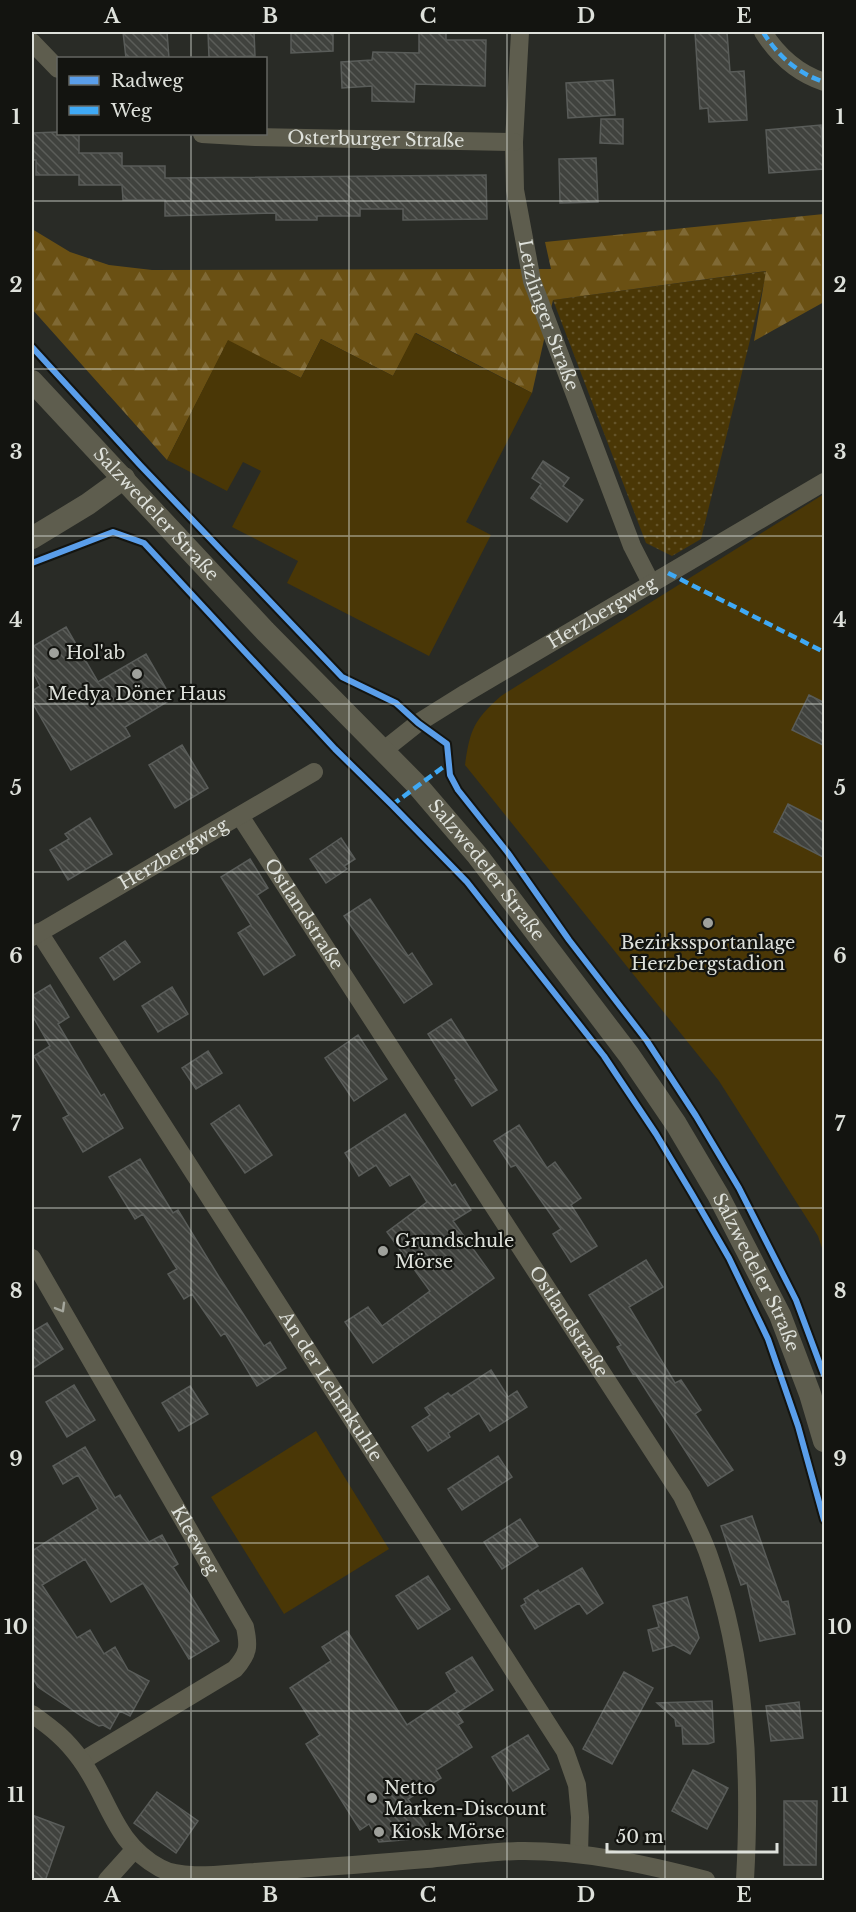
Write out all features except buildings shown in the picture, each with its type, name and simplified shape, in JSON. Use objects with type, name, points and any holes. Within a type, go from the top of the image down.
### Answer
[{"type":"street","name":"Letzlinger Straße","points":[[520,32],[514,142],[515,190],[532,281],[632,546],[651,583]]},
{"type":"street","points":[[763,32],[775,51],[794,67],[825,82]]},
{"type":"street","points":[[32,42],[57,68]]},
{"type":"street","name":"Osterburger Straße","points":[[220,135],[514,142]]},
{"type":"street","name":"Salzwedeler Straße","points":[[32,381],[265,631],[384,750],[477,855],[630,1055],[676,1124],[718,1195],[780,1315],[825,1441]]},
{"type":"street","points":[[32,538],[88,504],[124,478]]},
{"type":"street","name":"Herzbergweg","points":[[384,750],[418,723],[466,693],[825,482]]},
{"type":"street","name":"Herzbergweg","points":[[35,934],[314,772]]},
{"type":"street","name":"Ostlandstraße","points":[[240,816],[682,1496],[710,1557],[730,1629],[741,1701],[748,1787],[745,1881]]},
{"type":"street","name":"An der Lehmkuhle","points":[[35,934],[565,1751],[577,1785],[580,1817],[579,1854]]},
{"type":"street","name":"Kleeweg","points":[[32,1257],[245,1627],[249,1644],[245,1658],[235,1669],[82,1761]]},
{"type":"street","points":[[32,1714],[61,1735],[82,1761],[113,1820],[134,1850],[162,1870],[190,1875],[336,1867],[518,1851],[579,1854],[668,1870],[706,1881]]},
{"type":"street","points":[[107,1881],[134,1850]]},
{"type":"shaded area","points":[[767,271],[701,539],[672,556],[646,543],[553,300]]},
{"type":"shaded area","points":[[415,333],[532,393],[466,522],[491,535],[429,656],[287,583],[298,561],[232,527],[261,471],[243,462],[227,491],[167,460],[228,340],[301,378],[321,339],[393,376]]},
{"type":"shaded area","name":"Bezirkssportanlage Herzbergstadion","points":[[824,494],[824,1254],[818,1236],[719,1081],[465,765],[471,734],[475,726],[501,696]]},
{"type":"shaded area","points":[[316,1431],[389,1549],[284,1614],[211,1497]]},
{"type":"green space","points":[[824,214],[824,302],[754,341],[766,271],[553,300],[532,393],[416,333],[393,376],[321,339],[301,378],[228,341],[167,460],[32,309],[32,229],[70,252],[109,265],[152,270],[551,269],[545,242]]},
{"type":"marked path","points":[[763,32],[789,63],[805,74],[824,82]]},
{"type":"marked path","points":[[668,573],[824,652]]},
{"type":"marked path","points":[[392,805],[450,762]]},
{"type":"cycle path","points":[[32,347],[140,465],[342,677],[396,703],[418,723],[447,744],[450,775],[458,790],[508,853],[569,940],[647,1041],[696,1116],[739,1188],[796,1300],[824,1375]]},
{"type":"cycle path","points":[[32,563],[113,532],[144,543],[335,749],[467,882],[604,1056],[656,1134],[729,1258],[768,1339],[798,1426],[824,1520]]},
{"type":"place","name":"Hol'ab","points":[[54,653]]},
{"type":"place","name":"Medya Döner Haus","points":[[137,674]]},
{"type":"place","name":"Bezirkssportanlage Herzbergstadion","points":[[708,923]]},
{"type":"place","name":"Grundschule Mörse","points":[[383,1251]]},
{"type":"place","name":"Netto Marken-Discount","points":[[372,1798]]},
{"type":"place","name":"Kiosk Mörse","points":[[379,1832]]}]
